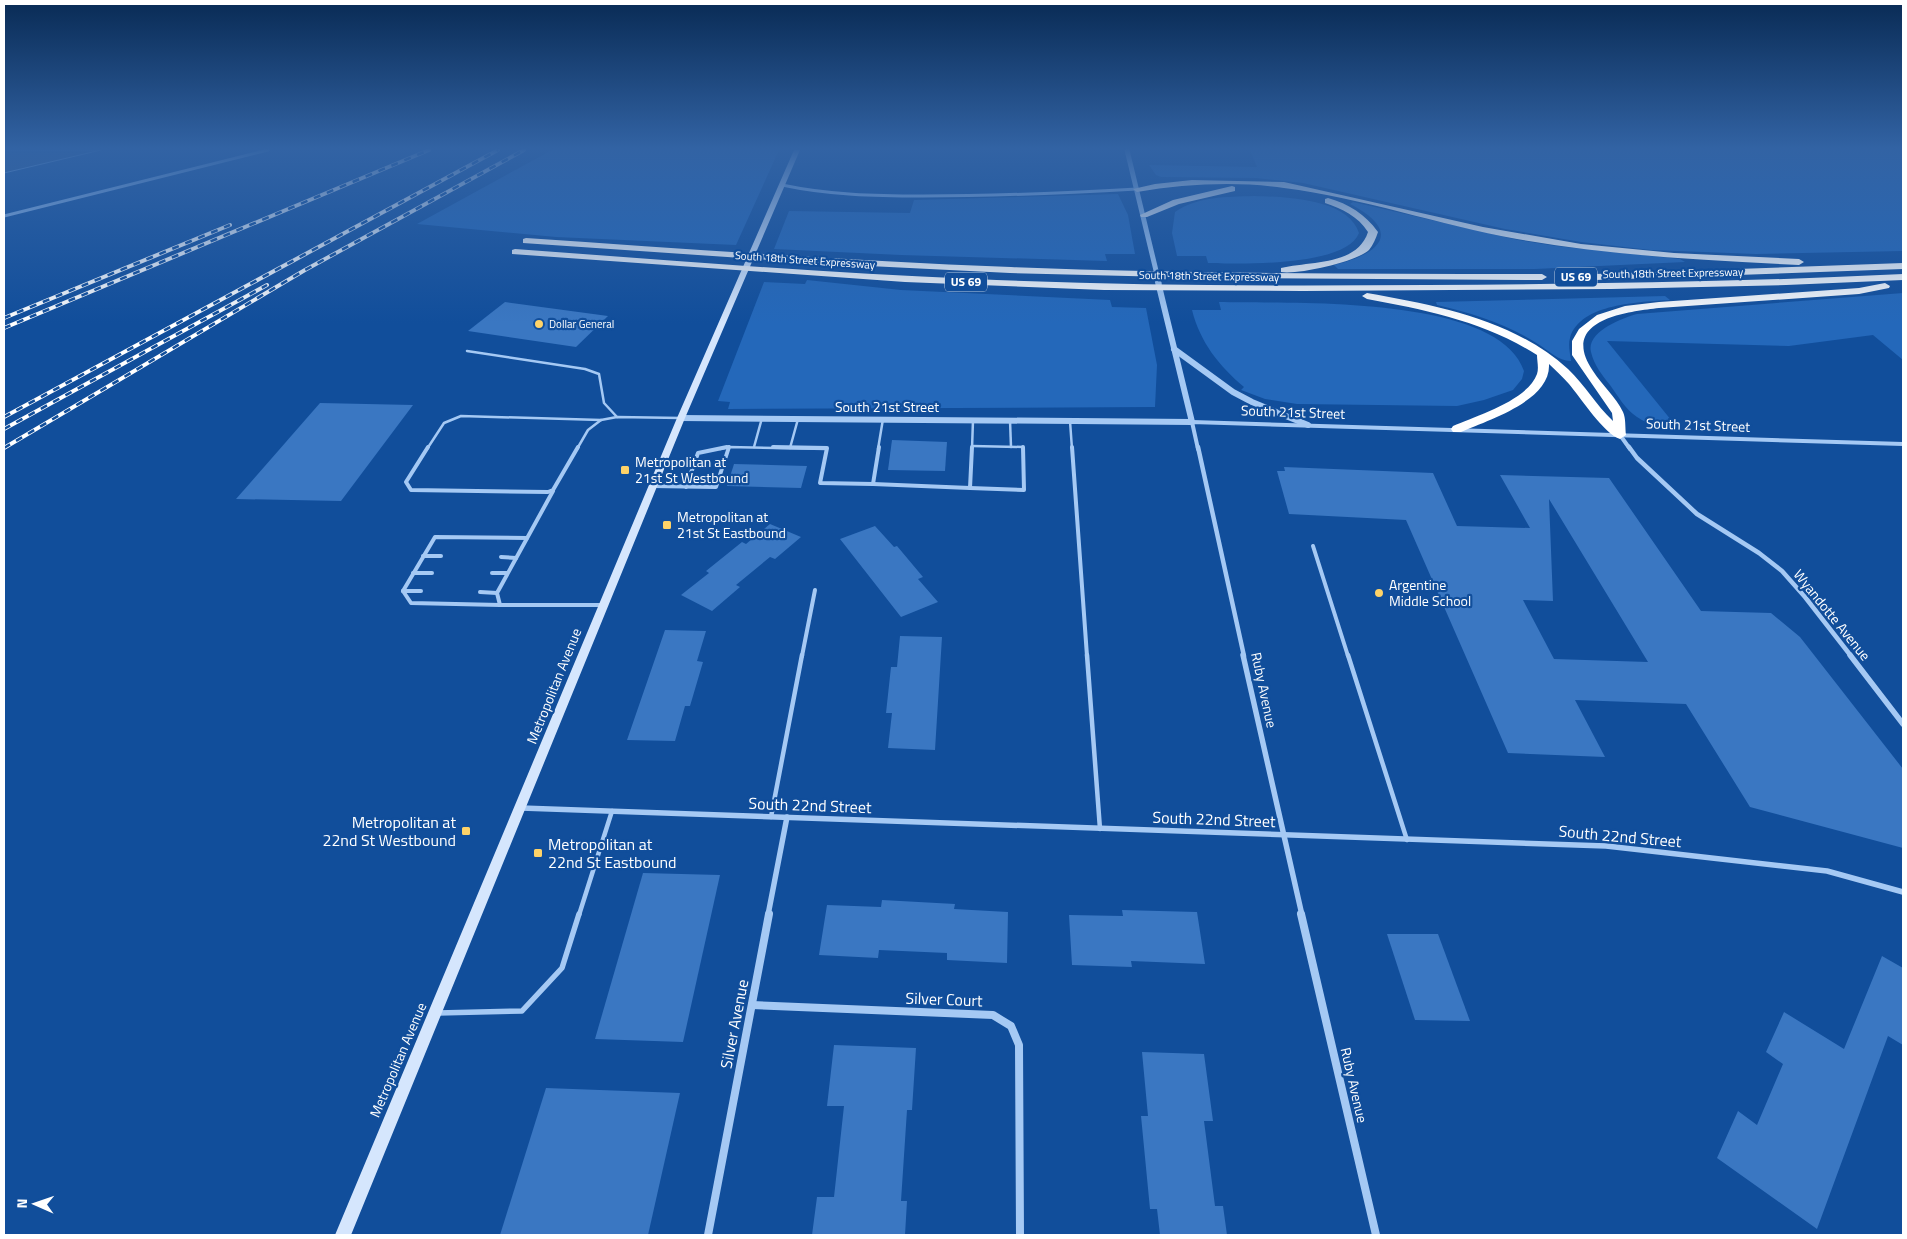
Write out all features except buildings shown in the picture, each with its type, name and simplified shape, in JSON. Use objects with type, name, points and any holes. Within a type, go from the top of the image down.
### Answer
[{"type":"highway","points":[[1144,214],[1160,208]]},
{"type":"highway","points":[[1250,276],[1330,262],[1364,249],[1373,232],[1367,221],[1344,208]]},
{"type":"highway","points":[[1390,208],[1558,244],[1692,258],[1903,266]]},
{"type":"highway","name":"South 18th Street Expressway","points":[[526,241],[822,260],[1215,276],[1591,278],[1903,266]]},
{"type":"highway","name":"South 18th Street Expressway","points":[[515,252],[916,280],[1111,287],[1326,289],[1651,287],[1808,283],[1903,277]]},
{"type":"highway","points":[[1620,435],[1618,413],[1578,355],[1577,341],[1584,329],[1601,317],[1625,309],[1659,305],[1860,291],[1903,283]]},
{"type":"highway","points":[[1326,289],[1414,304],[1485,324],[1519,339],[1542,354],[1564,372],[1620,435]]},
{"type":"highway","points":[[1456,429],[1508,407],[1531,392],[1543,374],[1542,354]]},
{"type":"main road","name":"Metropolitan Avenue","points":[[343,1235],[681,418],[738,284],[773,208]]},
{"type":"street","points":[[4,216],[37,208]]},
{"type":"street","name":"Ruby Avenue","points":[[1143,208],[1283,835],[1376,1235]]},
{"type":"street","points":[[1174,349],[1233,392],[1308,425]]},
{"type":"street","name":"South 21st Street","points":[[681,418],[1192,422],[1903,444]]},
{"type":"street","name":"Wyandotte Avenue","points":[[1620,435],[1637,458],[1697,514],[1759,553],[1782,571],[1805,597],[1903,724]]},
{"type":"street","name":"South 22nd Street","points":[[521,808],[1615,848],[1827,871],[1903,892]]},
{"type":"street","name":"Silver Avenue","points":[[708,1235],[787,817]]},
{"type":"street","name":"Silver Court","points":[[752,1005],[993,1015],[1011,1026],[1019,1045],[1020,1235]]},
{"type":"lane","points":[[467,351],[585,369],[599,374],[604,403],[617,417]]},
{"type":"lane","points":[[553,490],[541,492],[418,491],[411,490],[406,482],[444,423],[461,416],[601,420],[617,417],[681,418]]},
{"type":"lane","points":[[754,447],[762,418]]},
{"type":"lane","points":[[790,448],[798,419]]},
{"type":"lane","points":[[872,484],[883,419]]},
{"type":"lane","points":[[500,605],[497,592],[588,430],[601,420]]},
{"type":"lane","points":[[970,488],[973,420]]},
{"type":"lane","points":[[1010,420],[1011,447]]},
{"type":"lane","points":[[1070,421],[1100,829]]},
{"type":"lane","points":[[686,486],[698,453],[729,447],[754,447],[827,448],[820,483],[1024,490],[1023,447],[972,446]]},
{"type":"lane","points":[[653,486],[716,487],[729,447]]},
{"type":"lane","points":[[403,591],[435,537],[527,538]]},
{"type":"lane","points":[[1313,546],[1407,840]]},
{"type":"lane","points":[[423,556],[441,556]]},
{"type":"lane","points":[[501,557],[516,558]]},
{"type":"lane","points":[[413,573],[432,573]]},
{"type":"lane","points":[[492,573],[507,574]]},
{"type":"lane","points":[[771,817],[815,590]]},
{"type":"lane","points":[[403,591],[411,603],[604,606]]},
{"type":"lane","points":[[403,591],[421,591]]},
{"type":"lane","points":[[480,592],[497,592]]},
{"type":"lane","points":[[436,1013],[522,1011],[562,968],[612,812]]},
{"type":"shaded area","points":[[447,208],[753,208],[736,245],[556,237],[417,224]]},
{"type":"shaded area","points":[[912,208],[1125,208],[1128,215],[1135,254],[1105,254],[1107,261],[774,249],[789,211],[910,213]]},
{"type":"shaded area","points":[[1183,208],[1332,208],[1353,221],[1359,233],[1350,244],[1334,252],[1314,258],[1266,263],[1208,263],[1206,256],[1177,256],[1172,233],[1175,212]]},
{"type":"shaded area","points":[[1356,208],[1378,208],[1518,240],[1556,246],[1680,259],[1685,262],[1535,269],[1338,269],[1334,265],[1364,255],[1380,241],[1381,233],[1377,224],[1367,214]]},
{"type":"shaded area","points":[[1412,208],[1903,208],[1903,251],[1756,254],[1651,250],[1581,242],[1505,229]]},
{"type":"shaded area","points":[[807,280],[901,290],[1110,300],[1112,307],[1146,308],[1157,365],[1155,407],[728,409],[730,402],[718,401],[764,282],[805,284]]},
{"type":"shaded area","points":[[1903,293],[1903,360],[1873,335],[1789,346],[1607,341],[1680,431],[1652,425],[1633,414],[1601,374],[1591,352],[1591,345],[1599,332],[1606,327],[1637,314]]},
{"type":"shaded area","points":[[1665,296],[1670,300],[1613,307],[1598,311],[1586,318],[1576,326],[1570,338],[1571,361],[1557,357],[1526,337],[1502,325],[1437,305],[1436,302]]},
{"type":"shaded area","points":[[1219,302],[1338,304],[1387,308],[1434,315],[1475,328],[1506,346],[1524,371],[1522,379],[1513,390],[1484,400],[1457,406],[1297,404],[1265,399],[1241,390],[1244,387],[1226,371],[1205,343],[1200,333],[1192,310],[1221,310]]},
{"type":"railway","points":[[4,328],[291,208]]},
{"type":"railway","points":[[4,417],[391,208]]},
{"type":"railway","points":[[4,448],[305,270],[418,208]]},
{"type":"railway","points":[[4,318],[230,225]]},
{"type":"railway","points":[[4,429],[267,285]]},
{"type":"place","name":"Dollar General","points":[[539,324]]},
{"type":"place","name":"Metropolitan at 21st St Westbound","points":[[625,470]]},
{"type":"place","name":"Metropolitan at 21st St Eastbound","points":[[667,525]]},
{"type":"place","name":"Argentine Middle School","points":[[1379,593]]},
{"type":"place","name":"Metropolitan at 22nd St Westbound","points":[[466,831]]},
{"type":"place","name":"Metropolitan at 22nd St Eastbound","points":[[538,853]]}]
